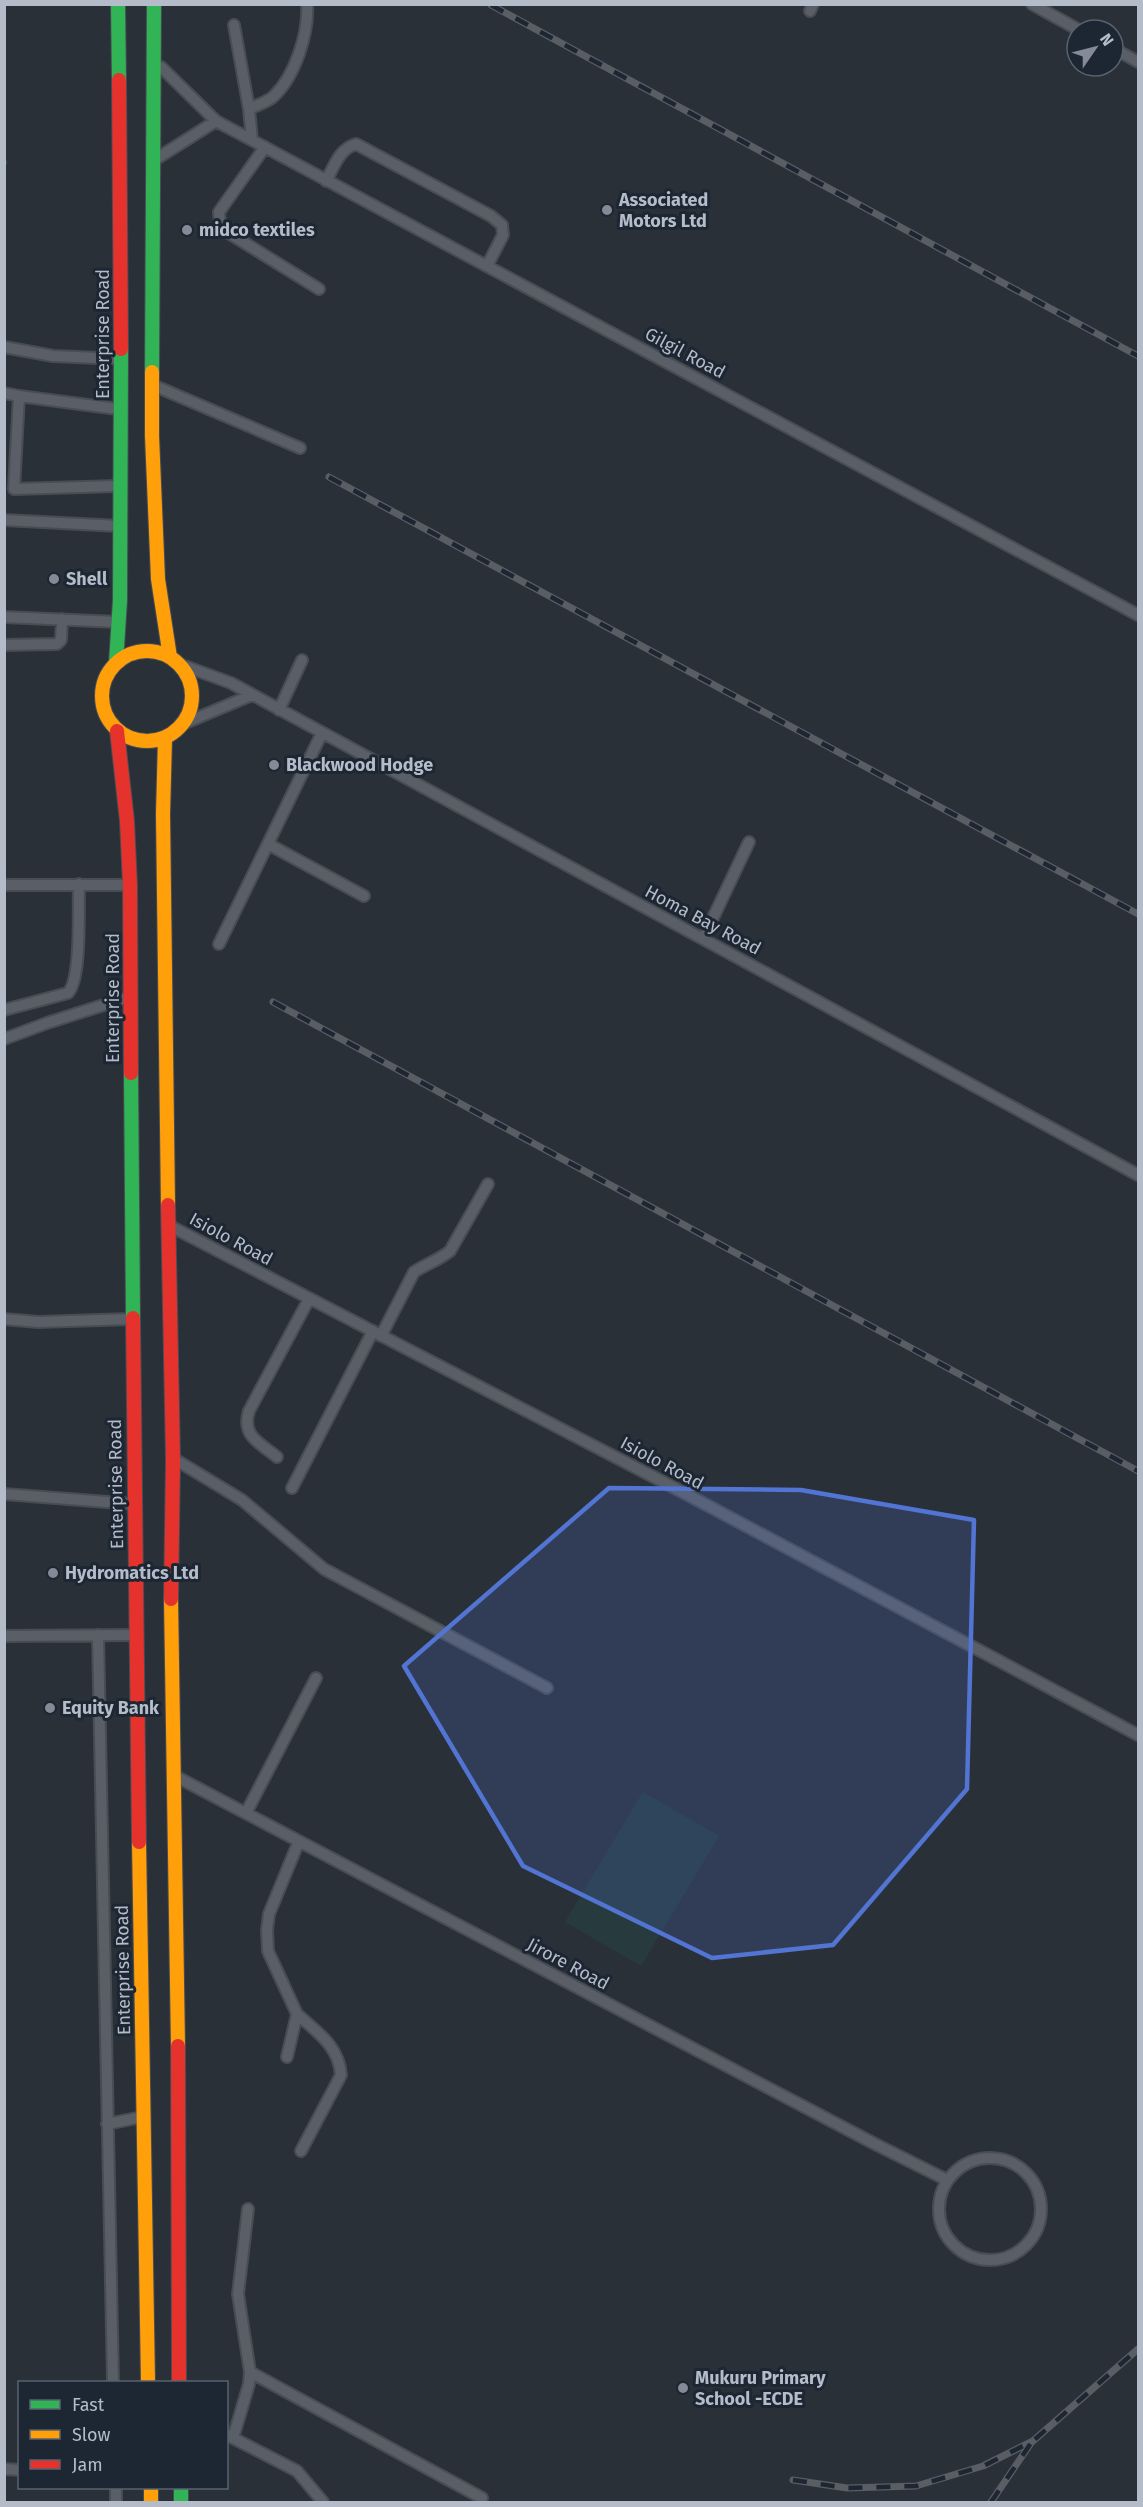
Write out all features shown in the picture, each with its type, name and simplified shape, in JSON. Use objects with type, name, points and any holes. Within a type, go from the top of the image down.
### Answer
[{"type":"main road","name":"Enterprise Road","points":[[118,4],[137,359],[152,384],[158,579],[174,660],[187,674],[192,692],[191,711],[185,723]]},
{"type":"main road","name":"Enterprise Road","points":[[148,2381],[131,1319],[130,885],[127,821],[117,730],[104,709],[102,692],[108,672],[116,663],[121,410],[137,359],[154,160],[154,4]]},
{"type":"main road","points":[[116,663],[136,652],[147,651],[174,660]]},
{"type":"main road","points":[[117,730],[128,738],[153,742],[176,732],[185,723]]},
{"type":"main road","points":[[165,738],[163,814],[168,1225],[159,1302],[173,1458],[171,1641],[179,2111],[179,2381]]},
{"type":"main road","points":[[131,1299],[159,1302]]},
{"type":"lane","points":[[249,109],[273,98],[286,80],[304,35],[307,4]]},
{"type":"lane","points":[[1032,4],[1065,22]]},
{"type":"lane","points":[[234,25],[249,109],[252,140]]},
{"type":"lane","name":"Gilgil Road","points":[[154,60],[216,121],[1138,615]]},
{"type":"lane","points":[[154,160],[216,121]]},
{"type":"lane","points":[[326,181],[347,147],[356,144],[491,216],[502,225],[503,235],[487,266]]},
{"type":"lane","points":[[265,147],[219,212],[220,224],[227,232],[319,289]]},
{"type":"lane","points":[[4,347],[53,356],[137,359]]},
{"type":"lane","points":[[152,384],[300,448]]},
{"type":"lane","points":[[4,393],[121,410]]},
{"type":"lane","points":[[19,396],[9,489],[120,486]]},
{"type":"lane","points":[[4,520],[120,526]]},
{"type":"lane","points":[[4,617],[118,622]]},
{"type":"lane","points":[[4,645],[57,644],[61,640],[62,619]]},
{"type":"lane","name":"Homa Bay Road","points":[[174,660],[231,683],[1138,1175]]},
{"type":"lane","points":[[279,710],[302,660]]},
{"type":"lane","points":[[185,723],[252,695]]},
{"type":"lane","points":[[219,944],[322,734]]},
{"type":"lane","points":[[703,939],[749,842]]},
{"type":"lane","points":[[268,844],[364,896]]},
{"type":"lane","points":[[4,1010],[68,993],[72,989],[77,970],[79,884]]},
{"type":"lane","points":[[4,885],[130,885]]},
{"type":"lane","points":[[4,1039],[131,997]]},
{"type":"lane","points":[[292,1488],[414,1272],[440,1259],[450,1251],[488,1184]]},
{"type":"lane","name":"Isiolo Road","points":[[168,1225],[671,1486],[1138,1735]]},
{"type":"lane","points":[[277,1457],[250,1434],[245,1423],[249,1411],[309,1299]]},
{"type":"lane","points":[[4,1319],[38,1322],[131,1319]]},
{"type":"lane","points":[[173,1458],[248,1504],[324,1569],[547,1688]]},
{"type":"lane","points":[[4,1494],[134,1504]]},
{"type":"lane","points":[[98,1635],[113,2381]]},
{"type":"lane","points":[[4,1636],[135,1635]]},
{"type":"lane","points":[[246,1814],[316,1678]]},
{"type":"lane","name":"Jirore Road","points":[[173,1775],[947,2180]]},
{"type":"lane","points":[[299,1841],[269,1914],[268,1952],[297,2014],[331,2044],[340,2065],[341,2074],[301,2151]]},
{"type":"lane","points":[[287,2057],[297,2014]]},
{"type":"lane","points":[[107,2124],[143,2116]]},
{"type":"lane","points":[[997,2158],[1019,2166],[1028,2174],[1039,2193],[1041,2216],[1034,2236],[1019,2252],[997,2260],[974,2258],[963,2253],[946,2236],[939,2214],[942,2191],[947,2180],[974,2160],[997,2158]]},
{"type":"lane","points":[[248,2209],[238,2295],[250,2372],[249,2384],[230,2436],[297,2470],[319,2500]]},
{"type":"lane","points":[[250,2372],[482,2498]]},
{"type":"highlighted area","points":[[609,1488],[801,1490],[974,1520],[967,1789],[833,1945],[712,1958],[523,1866],[404,1666]]},
{"type":"green space","points":[[643,1792],[719,1836],[641,1966],[565,1922]]},
{"type":"railway","points":[[491,5],[1138,356]]},
{"type":"railway","points":[[329,477],[1138,914]]},
{"type":"railway","points":[[273,1002],[1138,1471]]},
{"type":"railway","points":[[793,2480],[847,2488],[916,2486],[983,2466],[1033,2441],[1138,2349]]},
{"type":"railway","points":[[991,2502],[1031,2443]]},
{"type":"traffic: fast","points":[[118,4],[119,80]]},
{"type":"traffic: fast","points":[[152,372],[154,4]]},
{"type":"traffic: fast","points":[[116,663],[120,600],[121,349]]},
{"type":"traffic: fast","points":[[131,1073],[133,1318]]},
{"type":"traffic: fast","points":[[181,2489],[181,2502]]},
{"type":"traffic: slow","points":[[152,372],[152,436],[158,579],[170,657]]},
{"type":"traffic: slow","points":[[138,651],[156,651],[172,658],[185,671],[192,687],[192,696],[192,705],[185,721],[172,734],[156,741],[138,741],[122,734],[109,721],[102,705],[102,687],[109,671],[122,658],[138,651]]},
{"type":"traffic: slow","points":[[165,739],[163,814],[168,1205]]},
{"type":"traffic: slow","points":[[171,1599],[178,2046]]},
{"type":"traffic: slow","points":[[139,1842],[148,2381]]},
{"type":"traffic: slow","points":[[151,2489],[151,2502]]},
{"type":"traffic: jam","points":[[119,80],[121,349]]},
{"type":"traffic: jam","points":[[117,731],[127,821],[130,885],[131,1073]]},
{"type":"traffic: jam","points":[[168,1205],[173,1459],[171,1599]]},
{"type":"traffic: jam","points":[[133,1318],[139,1842]]},
{"type":"traffic: jam","points":[[178,2046],[179,2381]]},
{"type":"place","name":"Associated Motors Ltd","points":[[607,210]]},
{"type":"place","name":"midco textiles","points":[[187,230]]},
{"type":"place","name":"Shell","points":[[54,579]]},
{"type":"place","name":"Blackwood Hodge","points":[[274,765]]},
{"type":"place","name":"Hydromatics Ltd","points":[[53,1573]]},
{"type":"place","name":"Equity Bank","points":[[50,1708]]},
{"type":"place","name":"Mukuru Primary School -ECDE","points":[[683,2388]]}]
